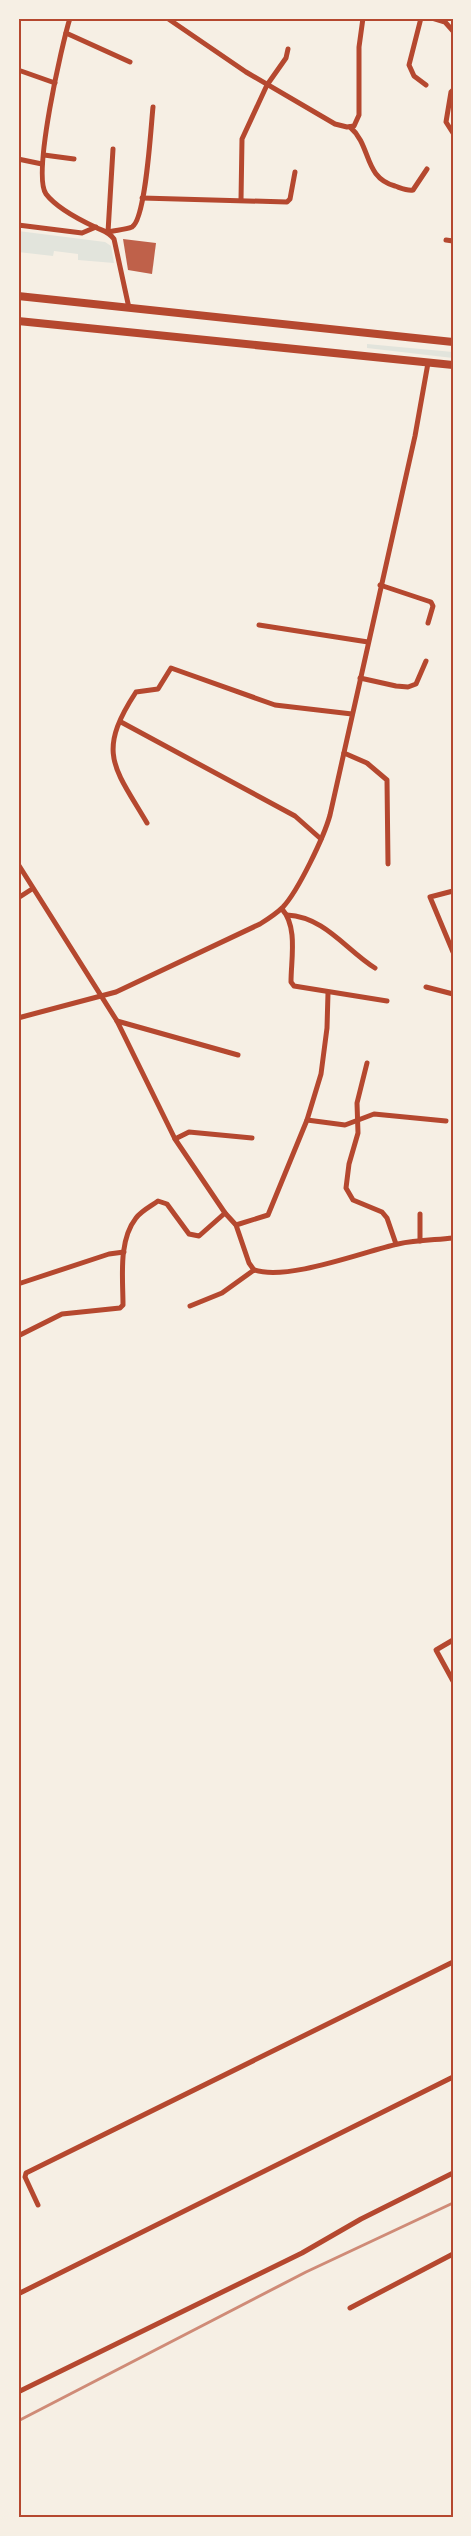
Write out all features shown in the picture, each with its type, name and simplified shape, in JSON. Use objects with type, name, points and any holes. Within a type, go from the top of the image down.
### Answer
[{"type":"main road","points":[[18,296],[453,342]]},
{"type":"main road","points":[[18,321],[453,364]]},
{"type":"street","points":[[70,18],[55,83],[42,164],[44,192],[64,208],[108,232],[132,227],[136,223],[142,198],[152,140],[153,107]]},
{"type":"street","points":[[166,18],[267,85],[335,124],[350,127],[358,134],[375,176],[384,183],[413,190],[427,169]]},
{"type":"street","points":[[350,127],[356,123],[359,115],[359,47],[363,18]]},
{"type":"street","points":[[421,18],[409,65],[414,76],[426,86]]},
{"type":"street","points":[[432,18],[451,24],[453,31]]},
{"type":"street","points":[[66,33],[130,62]]},
{"type":"street","points":[[241,200],[242,139],[267,85],[286,58],[288,49]]},
{"type":"street","points":[[21,71],[55,83]]},
{"type":"street","points":[[453,90],[446,122],[453,133]]},
{"type":"street","points":[[114,149],[108,232],[117,247],[129,308]]},
{"type":"street","points":[[44,155],[74,159]]},
{"type":"street","points":[[18,159],[42,164]]},
{"type":"street","points":[[142,198],[287,202],[290,198],[295,172]]},
{"type":"street","points":[[18,225],[82,233],[96,227]]},
{"type":"street","points":[[18,1018],[102,996],[135,984],[239,934],[282,909],[321,839],[330,815],[415,436],[428,363]]},
{"type":"street","points":[[380,585],[431,602],[433,606],[428,623]]},
{"type":"street","points":[[259,626],[368,642]]},
{"type":"street","points":[[360,678],[408,687],[416,684],[426,661]]},
{"type":"street","points":[[147,823],[112,760],[114,738],[136,692],[158,689],[171,668],[275,705],[352,714]]},
{"type":"street","points":[[121,722],[295,816],[321,839]]},
{"type":"street","points":[[344,753],[367,763],[387,780],[388,864]]},
{"type":"street","points":[[18,864],[117,1021],[175,1139],[225,1214],[236,1225],[249,1263],[254,1270]]},
{"type":"street","points":[[18,898],[32,889]]},
{"type":"street","points":[[453,891],[430,897],[453,952]]},
{"type":"street","points":[[282,909],[292,927],[292,984],[296,987],[328,993],[387,1001]]},
{"type":"street","points":[[287,915],[309,919],[326,929],[359,958],[375,968]]},
{"type":"street","points":[[426,987],[453,994]]},
{"type":"street","points":[[236,1225],[268,1215],[307,1120],[325,1053],[328,993]]},
{"type":"street","points":[[117,1021],[238,1055]]},
{"type":"street","points":[[367,1064],[357,1103],[358,1133],[349,1164],[346,1188],[353,1200],[382,1212],[387,1218],[396,1244]]},
{"type":"street","points":[[307,1120],[335,1125],[356,1121],[374,1114],[446,1121]]},
{"type":"street","points":[[175,1139],[189,1132],[252,1138]]},
{"type":"street","points":[[18,1336],[62,1314],[120,1308],[123,1305],[124,1252],[129,1230],[136,1217],[158,1201],[167,1204],[189,1234],[195,1236],[199,1236],[225,1214]]},
{"type":"street","points":[[420,1214],[420,1240]]},
{"type":"street","points":[[190,1306],[222,1293],[254,1270],[283,1272],[357,1256],[396,1244],[453,1238]]},
{"type":"street","points":[[18,1284],[109,1254],[124,1252]]},
{"type":"street","points":[[453,1640],[436,1650],[453,1681]]},
{"type":"street","points":[[38,2205],[25,2177],[26,2173],[453,1962]]},
{"type":"street","points":[[18,2294],[453,2077]]},
{"type":"street","points":[[18,2392],[302,2253],[361,2219],[453,2173]]},
{"type":"street","points":[[350,2308],[453,2254]]},
{"type":"shaded area","points":[[18,231],[105,242],[111,246],[114,263],[78,260],[78,254],[54,251],[53,256],[18,252]]},
{"type":"shaded area","points":[[367,344],[453,352],[453,358],[367,348]]},
{"type":"building","points":[[123,239],[156,243],[152,274],[128,270]]},
{"type":"railway","points":[[18,2421],[306,2272],[453,2203]]}]
